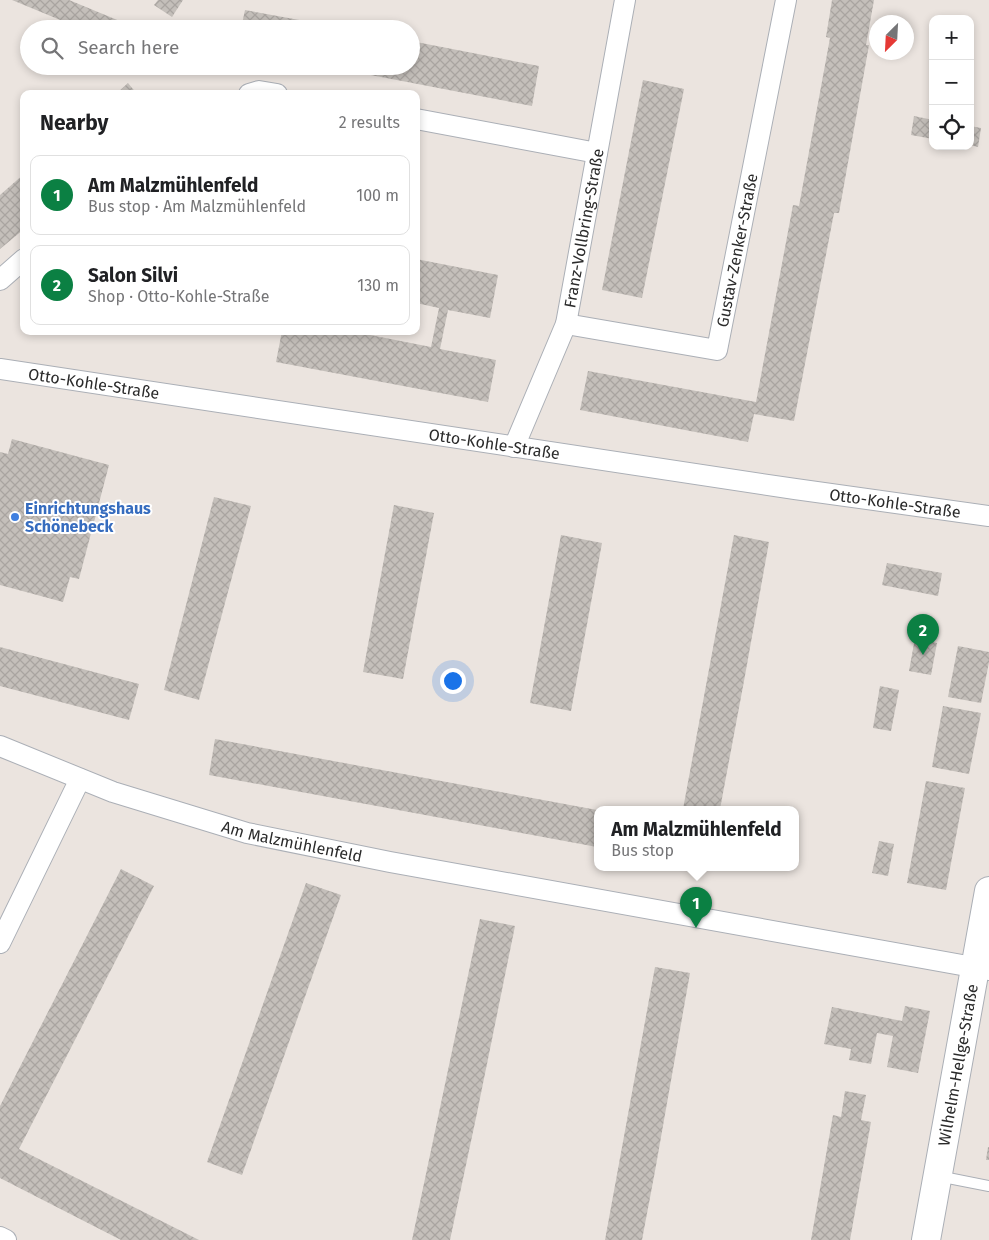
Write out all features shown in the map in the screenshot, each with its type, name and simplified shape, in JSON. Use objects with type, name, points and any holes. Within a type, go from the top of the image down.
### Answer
[{"type":"main road","name":"Wilhelm-Hellge-Straße","points":[[926,1240],[937,1176],[983,968],[989,891]]},
{"type":"street","name":"Franz-Vollbring-Straße","points":[[514,447],[566,324],[625,0]]},
{"type":"street","name":"Gustav-Zenker-Straße","points":[[566,324],[718,350],[786,0]]},
{"type":"street","points":[[420,121],[597,153]]},
{"type":"street","points":[[0,280],[20,262]]},
{"type":"street","name":"Otto-Kohle-Straße","points":[[0,370],[989,516]]},
{"type":"street","name":"Am Malzmühlenfeld","points":[[0,746],[80,780],[114,792],[247,833],[390,862],[983,968]]},
{"type":"street","points":[[0,943],[80,780]]},
{"type":"street","points":[[0,1237],[6,1240]]},
{"type":"lane","points":[[937,1176],[989,1186]]},
{"type":"building","points":[[12,0],[69,0],[117,20],[60,20]]},
{"type":"building","points":[[158,0],[183,0],[172,17],[154,5]]},
{"type":"building","points":[[832,0],[874,0],[871,15],[869,15],[866,45],[869,45],[839,213],[834,213],[794,421],[754,414],[748,442],[580,410],[588,371],[756,402],[793,205],[799,206],[830,38],[826,37]]},
{"type":"building","points":[[245,10],[299,20],[243,20]]},
{"type":"building","points":[[420,43],[539,66],[532,106],[371,75],[420,75]]},
{"type":"building","points":[[643,80],[684,89],[642,298],[602,290]]},
{"type":"building","points":[[128,83],[134,90],[120,90]]},
{"type":"building","points":[[914,116],[929,119],[929,138],[911,135]]},
{"type":"building","points":[[974,127],[981,128],[978,147],[974,146]]},
{"type":"building","points":[[20,178],[20,232],[0,249],[0,195]]},
{"type":"building","points":[[420,260],[498,275],[490,318],[448,310],[440,349],[496,360],[488,402],[276,362],[281,335],[370,335],[431,347],[439,308],[420,304]]},
{"type":"building","points":[[12,439],[109,465],[79,579],[70,577],[63,602],[0,585],[0,452],[8,454]]},
{"type":"building","points":[[214,497],[251,506],[199,700],[164,690]]},
{"type":"building","points":[[394,505],[434,513],[403,679],[363,672]]},
{"type":"building","points":[[561,535],[602,543],[571,711],[530,703]]},
{"type":"building","points":[[734,535],[769,542],[721,806],[684,806]]},
{"type":"building","points":[[887,563],[942,573],[938,596],[882,585]]},
{"type":"building","points":[[915,638],[937,643],[931,675],[909,671]]},
{"type":"building","points":[[958,646],[989,652],[989,662],[981,703],[948,697]]},
{"type":"building","points":[[0,647],[139,684],[129,720],[0,686]]},
{"type":"building","points":[[880,686],[899,690],[891,731],[873,728]]},
{"type":"building","points":[[943,706],[981,713],[969,774],[932,767]]},
{"type":"building","points":[[215,739],[594,809],[594,846],[209,775]]},
{"type":"building","points":[[926,781],[965,788],[946,890],[907,883]]},
{"type":"building","points":[[879,841],[894,844],[888,876],[872,873]]},
{"type":"building","points":[[121,869],[154,886],[19,1149],[199,1240],[121,1240],[0,1178],[0,1106]]},
{"type":"building","points":[[306,883],[341,895],[242,1175],[207,1162]]},
{"type":"building","points":[[480,919],[515,926],[477,1113],[450,1240],[412,1240]]},
{"type":"building","points":[[655,967],[690,973],[655,1171],[642,1240],[605,1240]]},
{"type":"building","points":[[905,1006],[930,1011],[918,1073],[887,1067],[893,1036],[877,1033],[871,1064],[849,1060],[851,1049],[824,1044],[832,1007],[902,1021]]},
{"type":"building","points":[[845,1091],[866,1095],[861,1120],[871,1122],[850,1240],[811,1240],[833,1115],[841,1117]]},
{"type":"building","points":[[988,1147],[989,1160],[986,1160]]},
{"type":"place","name":"Einrichtungshaus Schönebeck","points":[[15,517]]},
{"type":"place","name":"Salon Silvi","points":[[923,655]]},
{"type":"place","name":"Am Malzmühlenfeld","points":[[696,928]]}]
